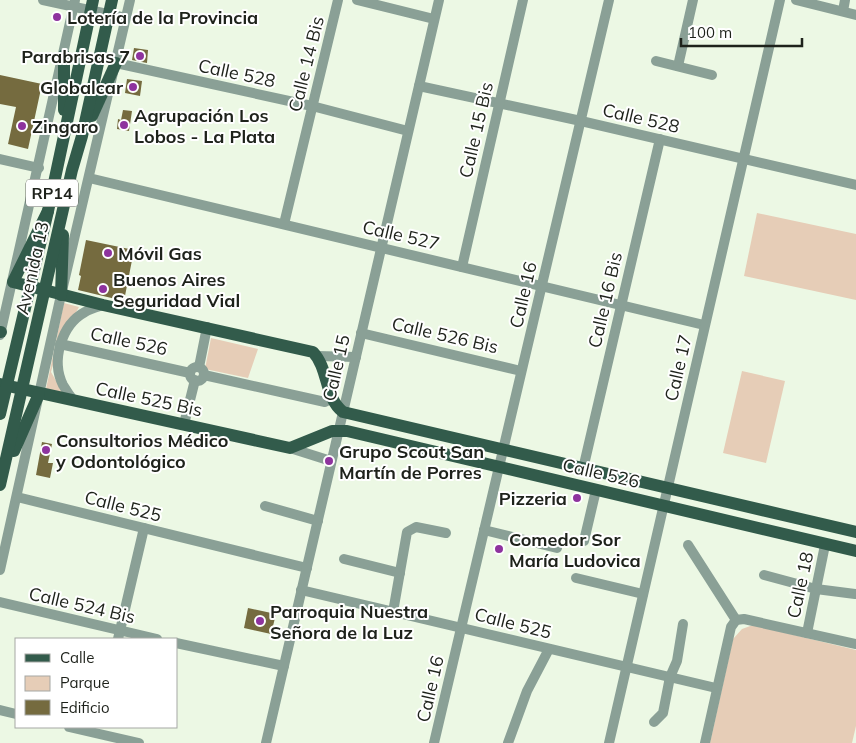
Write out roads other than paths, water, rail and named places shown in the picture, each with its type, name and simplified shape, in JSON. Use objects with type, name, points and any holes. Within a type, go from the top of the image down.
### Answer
[{"type":"main road","name":"Avenida 13","points":[[1,482],[112,0]]},
{"type":"main road","name":"Avenida 13","points":[[0,414],[3,385],[48,211],[91,5]]},
{"type":"main road","points":[[64,55],[65,135]]},
{"type":"main road","points":[[82,136],[116,63]]},
{"type":"main road","points":[[61,295],[64,207]]},
{"type":"main road","points":[[48,211],[13,282],[103,305],[309,350],[317,356],[334,404],[343,412]]},
{"type":"main road","name":"Calle 525 Bis","points":[[3,385],[290,448]]},
{"type":"main road","points":[[1,482],[39,394]]},
{"type":"main road","name":"Calle 526","points":[[343,412],[856,532]]},
{"type":"main road","points":[[290,448],[332,431],[338,431]]},
{"type":"main road","name":"Calle 526","points":[[338,431],[347,431],[856,551]]},
{"type":"street","points":[[43,0],[91,5],[108,15],[126,18]]},
{"type":"street","points":[[0,570],[18,497],[61,295],[130,0]]},
{"type":"street","name":"Calle 14 Bis","points":[[284,224],[338,0]]},
{"type":"street","points":[[357,0],[434,19]]},
{"type":"street","name":"Calle 15","points":[[266,743],[439,0]]},
{"type":"street","name":"Calle 15 Bis","points":[[462,267],[523,0]]},
{"type":"street","name":"Calle 16","points":[[434,743],[609,0]]},
{"type":"street","points":[[678,66],[693,0]]},
{"type":"street","name":"Calle 17","points":[[609,743],[742,158],[780,0]]},
{"type":"street","points":[[796,0],[856,14]]},
{"type":"street","points":[[842,11],[845,0]]},
{"type":"street","points":[[0,333],[39,168],[74,4]]},
{"type":"street","points":[[656,61],[712,75]]},
{"type":"street","name":"Calle 528","points":[[116,63],[312,106],[408,131]]},
{"type":"street","name":"Calle 528","points":[[419,86],[660,139],[856,186]]},
{"type":"street","name":"Calle 16 Bis","points":[[583,469],[660,139]]},
{"type":"street","points":[[0,159],[39,168]]},
{"type":"street","name":"Calle 527","points":[[89,178],[704,325]]},
{"type":"street","points":[[74,401],[62,384],[59,373],[60,344],[69,326],[78,317],[84,312],[103,305]]},
{"type":"street","points":[[184,424],[207,328]]},
{"type":"street","name":"Calle 526 Bis","points":[[361,333],[522,371]]},
{"type":"street","name":"Calle 526","points":[[60,344],[325,402],[332,398]]},
{"type":"street","points":[[317,356],[356,357]]},
{"type":"street","name":"Calle 525 Bis","points":[[290,448],[331,461]]},
{"type":"street","points":[[584,541],[596,490]]},
{"type":"street","name":"Calle 525","points":[[18,497],[307,568]]},
{"type":"street","points":[[266,506],[318,521]]},
{"type":"street","points":[[393,612],[407,532],[416,527],[446,533]]},
{"type":"street","points":[[119,635],[144,528]]},
{"type":"street","points":[[484,530],[557,548]]},
{"type":"street","name":"Calle 18","points":[[807,633],[825,544]]},
{"type":"street","points":[[688,545],[736,620]]},
{"type":"street","points":[[344,559],[400,573]]},
{"type":"street","points":[[764,575],[816,589],[855,594]]},
{"type":"street","points":[[576,578],[643,594]]},
{"type":"street","name":"Calle 525","points":[[302,590],[716,688]]},
{"type":"street","name":"Calle 524 Bis","points":[[0,602],[119,635],[148,638]]},
{"type":"street","points":[[705,743],[731,627],[736,620],[744,619],[856,644]]},
{"type":"street","points":[[654,722],[663,713],[670,676],[677,661],[683,624]]},
{"type":"street","points":[[178,643],[284,666]]},
{"type":"street","points":[[508,743],[527,691],[549,649]]},
{"type":"street","points":[[0,710],[15,714]]},
{"type":"street","points":[[74,728],[139,743]]},
{"type":"place","name":"Lotería de la Provincia","points":[[57,17]]},
{"type":"place","name":"Parabrisas 7","points":[[140,56]]},
{"type":"place","name":"Globalcar","points":[[133,87]]},
{"type":"place","name":"Agrupación Los Lobos - La Plata","points":[[124,125]]},
{"type":"place","name":"Zingaro","points":[[22,126]]},
{"type":"place","name":"Móvil Gas","points":[[108,253]]},
{"type":"place","name":"Buenos Aires Seguridad Vial","points":[[103,289]]},
{"type":"place","name":"Consultorios Médico y Odontológico","points":[[46,450]]},
{"type":"place","name":"Grupo Scout San Martín de Porres","points":[[329,461]]},
{"type":"place","name":"Pizzeria","points":[[577,498]]},
{"type":"place","name":"Comedor Sor María Ludovica","points":[[499,549]]},
{"type":"place","name":"Parroquia Nuestra Señora de la Luz","points":[[260,621]]}]
